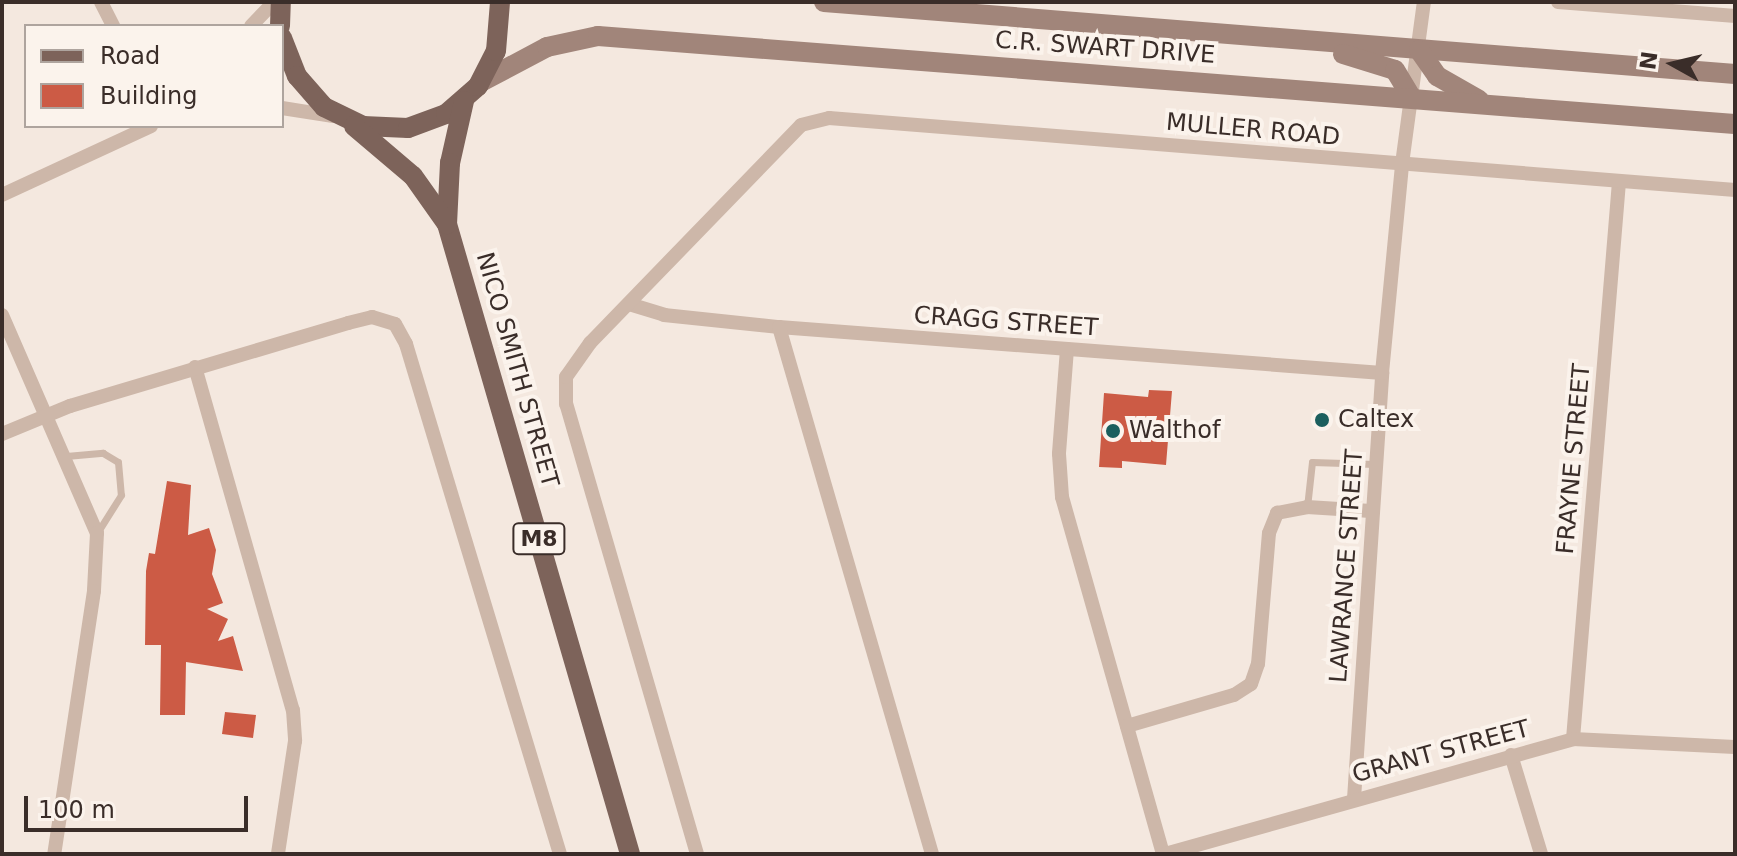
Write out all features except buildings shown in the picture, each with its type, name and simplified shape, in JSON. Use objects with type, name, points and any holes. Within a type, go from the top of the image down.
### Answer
[{"type":"main road","points":[[280,24],[281,2]]},
{"type":"main road","name":"M8","points":[[284,43],[301,83],[343,118],[376,128],[408,128],[438,119],[464,101],[481,82],[499,41],[500,2]]},
{"type":"main road","name":"C.R. SWART DRIVE","points":[[824,2],[1735,74]]},
{"type":"main road","name":"C.R. SWART DRIVE","points":[[481,82],[547,47],[598,36],[1735,124]]},
{"type":"main road","points":[[1319,42],[1395,70],[1412,98]]},
{"type":"main road","points":[[1419,50],[1437,76],[1485,104]]},
{"type":"main road","name":"NICO SMITH STREET","points":[[464,101],[450,163],[447,224],[630,854]]},
{"type":"main road","name":"NICO SMITH STREET","points":[[343,118],[403,166],[447,224]]},
{"type":"street","points":[[101,2],[112,24]]},
{"type":"street","points":[[253,24],[274,2]]},
{"type":"street","name":"LAWRANCE STREET","points":[[1354,799],[1382,373],[1402,164],[1424,2]]},
{"type":"street","points":[[1558,2],[1661,6],[1735,16]]},
{"type":"street","points":[[284,108],[343,118]]},
{"type":"street","name":"MULLER ROAD","points":[[697,854],[566,404],[566,377],[580,354],[801,125],[829,118],[1735,190]]},
{"type":"street","points":[[2,195],[142,128]]},
{"type":"street","name":"FRAYNE STREET","points":[[1573,739],[1619,182]]},
{"type":"street","name":"CRAGG STREET","points":[[629,304],[664,315],[779,327],[1382,373]]},
{"type":"street","points":[[2,315],[97,533],[94,591],[54,854]]},
{"type":"street","points":[[2,434],[47,414],[195,367],[372,317],[395,324],[406,344],[560,854]]},
{"type":"street","points":[[779,327],[932,854]]},
{"type":"street","points":[[1067,349],[1059,454],[1062,497],[1164,854]]},
{"type":"street","points":[[195,367],[293,710],[295,741],[278,854]]},
{"type":"street","points":[[1127,726],[1234,695],[1251,684],[1258,664],[1271,525],[1282,510],[1307,507],[1371,511]]},
{"type":"street","name":"GRANT STREET","points":[[1164,854],[1573,739],[1735,747]]},
{"type":"street","points":[[1511,755],[1541,854]]},
{"type":"lane","points":[[66,456],[103,453],[118,462],[121,495],[97,533]]},
{"type":"lane","points":[[1307,507],[1312,462],[1375,464]]},
{"type":"place","name":"Caltex","points":[[1322,420]]},
{"type":"place","name":"Walthof","points":[[1113,431]]}]
